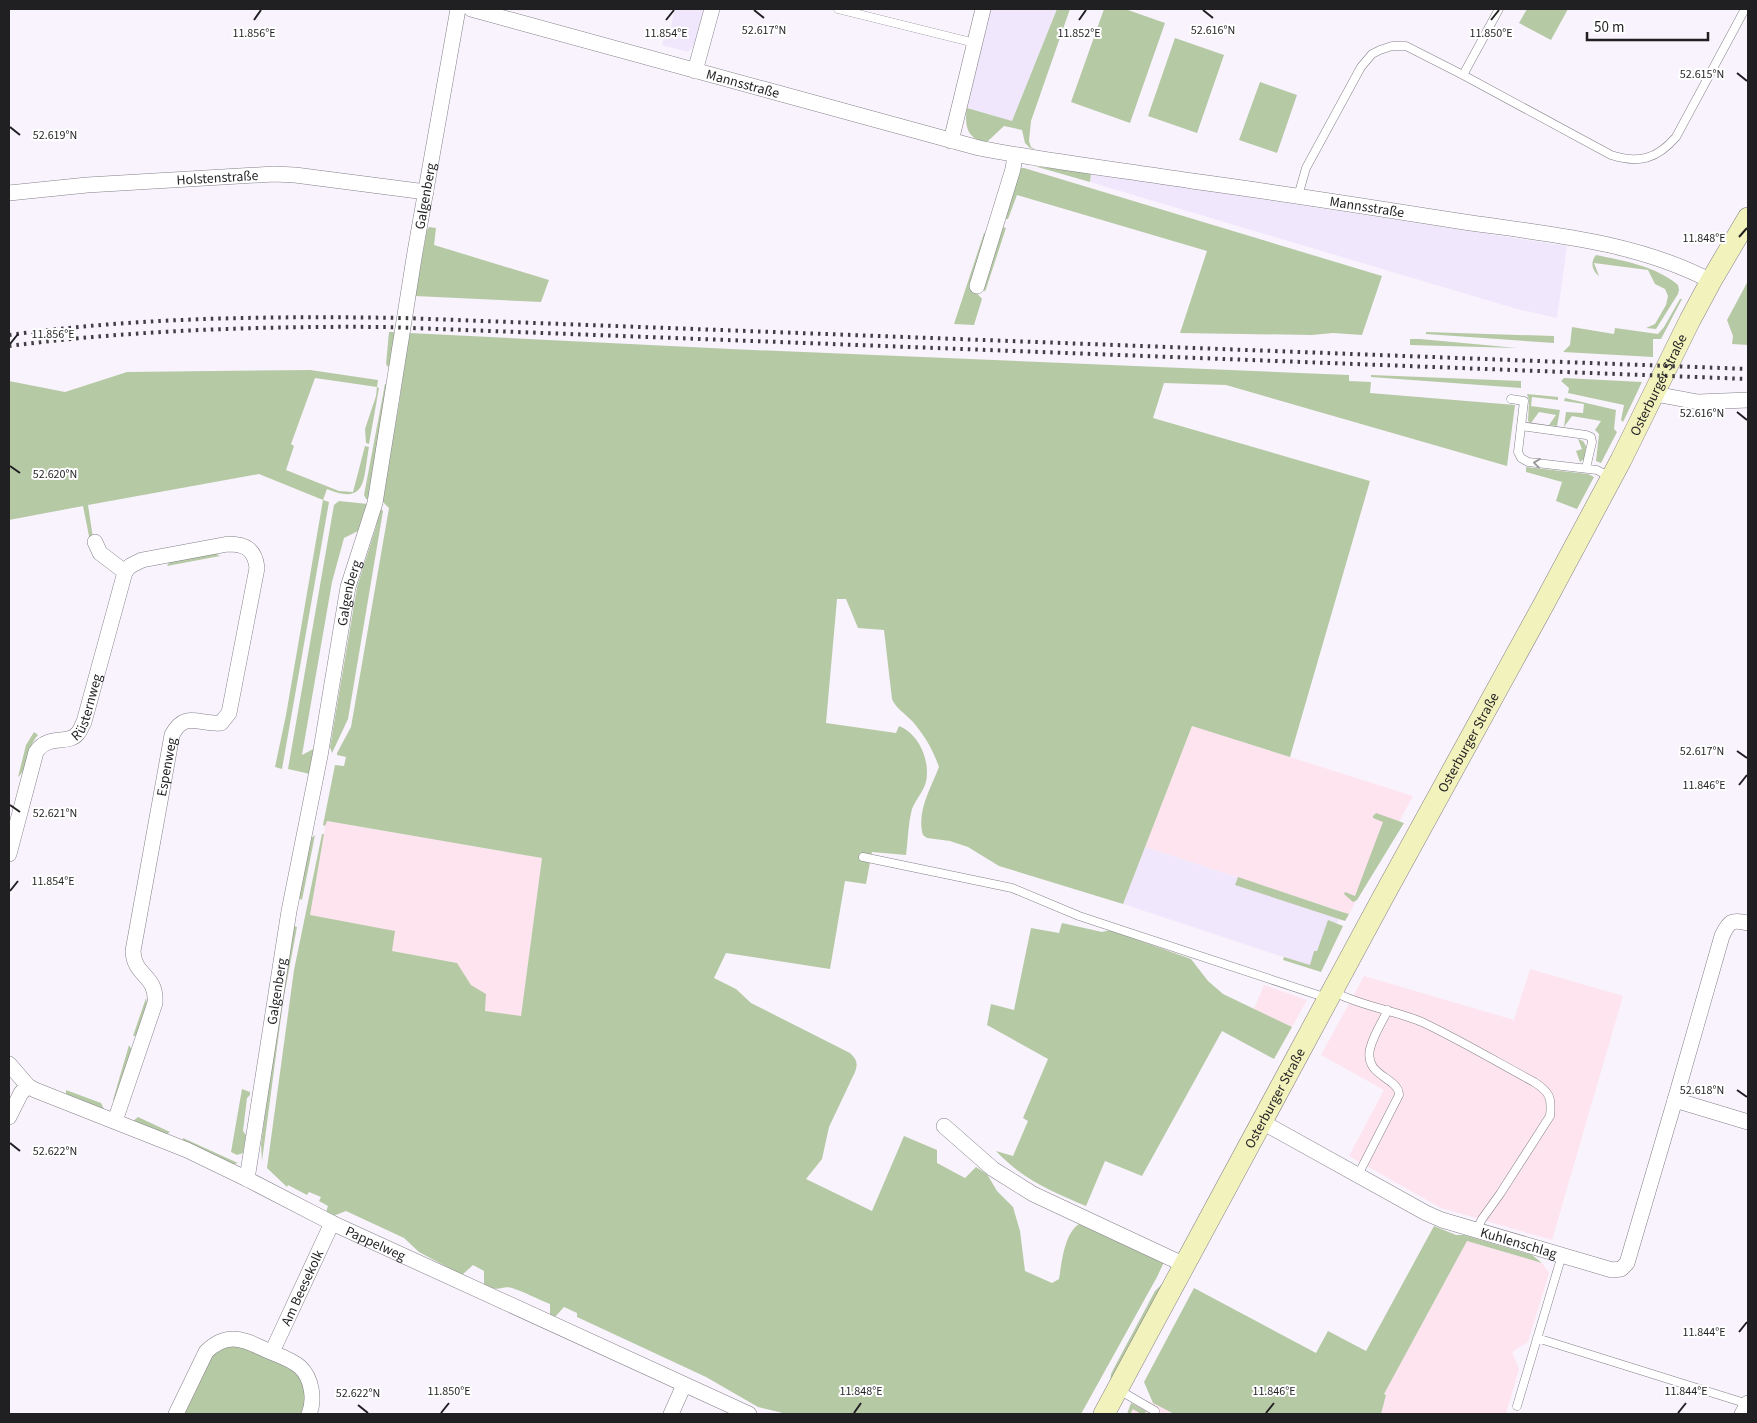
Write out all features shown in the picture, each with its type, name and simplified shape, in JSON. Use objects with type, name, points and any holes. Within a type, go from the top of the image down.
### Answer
[{"type":"street","name":"Galgenberg","points":[[247,1179],[289,911],[320,756],[348,587],[374,503],[411,276],[458,9]]},
{"type":"street","name":"Mannsstraße","points":[[471,9],[951,142],[1015,155],[1601,243],[1659,258],[1689,270],[1711,282]]},
{"type":"street","points":[[695,71],[712,9]]},
{"type":"street","points":[[951,142],[983,9]]},
{"type":"street","points":[[977,286],[1013,169],[1015,155]]},
{"type":"street","name":"Holstenstraße","points":[[9,193],[87,185],[274,174],[426,192]]},
{"type":"street","name":"Osterburger Straße","points":[[1104,1414],[1612,478],[1711,282],[1748,218]]},
{"type":"street","points":[[1654,394],[1698,402],[1714,403],[1748,400]]},
{"type":"street","points":[[95,542],[100,553],[125,572]]},
{"type":"street","name":"Espenweg","points":[[115,1121],[155,1003],[156,992],[152,982],[139,971],[133,961],[133,951],[172,735],[180,723],[184,721],[221,723],[229,713],[257,568],[256,560],[248,549],[238,544],[228,544],[142,560],[130,566],[125,572]]},
{"type":"street","name":"Rüsternweg","points":[[9,854],[36,752],[46,742],[68,740],[78,734],[84,722],[125,572]]},
{"type":"street","name":"Kuhlenschlag","points":[[1262,1122],[1426,1213],[1442,1220],[1612,1270],[1621,1269],[1627,1263],[1722,936],[1728,925],[1734,921],[1748,923]]},
{"type":"street","name":"Pappelweg","points":[[9,1064],[28,1086],[35,1090],[187,1150],[332,1223],[749,1414]]},
{"type":"street","points":[[9,1117],[21,1093],[28,1086]]},
{"type":"street","points":[[1675,1100],[1748,1122]]},
{"type":"street","points":[[944,1126],[993,1169],[1033,1194],[1185,1265]]},
{"type":"street","name":"Am Beesekolk","points":[[272,1352],[332,1223]]},
{"type":"street","points":[[176,1414],[206,1352],[212,1346],[232,1339],[244,1340],[292,1361],[301,1368],[307,1378],[312,1396],[309,1414]]},
{"type":"street","points":[[671,1414],[684,1385]]},
{"type":"street","points":[[1742,1414],[1748,1403]]},
{"type":"lane","points":[[838,9],[975,43]]},
{"type":"lane","points":[[1463,75],[1499,9]]},
{"type":"lane","points":[[1298,196],[1306,168],[1361,67],[1372,54],[1392,46],[1406,46],[1611,155],[1628,159],[1642,158],[1666,149],[1676,137],[1745,9]]},
{"type":"lane","points":[[1512,399],[1524,401],[1518,452],[1521,458],[1528,462],[1597,470],[1612,478]]},
{"type":"lane","points":[[1521,426],[1586,435],[1591,438],[1592,442],[1586,468]]},
{"type":"lane","points":[[863,857],[1012,888],[1080,916],[1331,995],[1388,1010],[1422,1023],[1544,1088],[1551,1104],[1550,1116],[1476,1231]]},
{"type":"lane","points":[[1358,1174],[1399,1095],[1396,1086],[1378,1073],[1371,1065],[1369,1059],[1371,1045],[1388,1010]]},
{"type":"lane","points":[[1517,1406],[1562,1255]]},
{"type":"lane","points":[[1537,1338],[1748,1403]]},
{"type":"lane","points":[[1117,1389],[1156,1413]]},
{"type":"shaded area","points":[[675,9],[705,9],[695,44],[688,52],[662,45],[666,29],[670,29]]},
{"type":"shaded area","points":[[990,9],[1057,9],[1012,121],[967,108]]},
{"type":"shaded area","points":[[1091,173],[1567,246],[1557,318],[1517,309],[1090,182]]},
{"type":"shaded area","points":[[1192,726],[1413,796],[1349,914],[1145,847]]},
{"type":"shaded area","points":[[326,821],[542,858],[521,1017],[485,1011],[486,994],[471,985],[457,963],[392,951],[310,915]]},
{"type":"shaded area","points":[[1145,847],[1342,912],[1317,968],[1123,904]]},
{"type":"shaded area","points":[[1530,969],[1623,996],[1552,1240],[1441,1208],[1349,1156],[1384,1090],[1321,1055],[1364,976],[1514,1020]]},
{"type":"shaded area","points":[[1264,985],[1307,1000],[1292,1027],[1254,1009]]},
{"type":"shaded area","points":[[1467,1241],[1542,1263],[1549,1273],[1528,1342],[1512,1352],[1519,1369],[1506,1414],[1381,1414],[1386,1395],[1384,1394]]},
{"type":"shaded area","points":[[1145,1400],[1174,1414],[1127,1414],[1133,1404]]},
{"type":"green space","points":[[1057,9],[1070,9],[1031,121],[1029,141],[1031,147],[1035,149],[1030,148],[1025,143],[1022,130],[1004,126],[988,141],[975,139],[967,126],[967,108],[1012,121]]},
{"type":"green space","points":[[1104,9],[1125,9],[1165,23],[1130,123],[1071,102]]},
{"type":"green space","points":[[1527,9],[1568,9],[1551,40],[1519,23]]},
{"type":"green space","points":[[1175,38],[1224,55],[1197,133],[1148,116]]},
{"type":"green space","points":[[1260,82],[1297,95],[1277,153],[1239,140]]},
{"type":"green space","points":[[1034,166],[1091,173],[1090,182]]},
{"type":"green space","points":[[1019,168],[1382,276],[1362,335],[1333,333],[1312,335],[1180,333],[1207,251],[1017,195],[1008,219],[1005,219]]},
{"type":"green space","points":[[429,227],[436,228],[434,245],[549,280],[541,302],[415,296]]},
{"type":"green space","points":[[1002,227],[1006,228],[985,292],[983,287]]},
{"type":"green space","points":[[984,233],[990,233],[975,291],[982,299],[974,325],[954,324]]},
{"type":"green space","points":[[1596,255],[1650,269],[1678,285],[1678,294],[1656,329],[1646,328],[1655,324],[1666,305],[1668,296],[1665,289],[1655,284],[1648,270],[1594,263],[1599,276],[1593,266]]},
{"type":"green space","points":[[1748,281],[1748,345],[1732,344],[1733,336],[1727,320]]},
{"type":"green space","points":[[1680,299],[1682,299],[1661,339],[1653,339],[1653,357],[1563,352],[1570,345],[1572,327],[1614,334],[1615,328],[1658,334]]},
{"type":"green space","points":[[389,332],[395,332],[388,367],[386,364]]},
{"type":"green space","points":[[1426,332],[1554,336],[1554,343],[1426,334]]},
{"type":"green space","points":[[409,333],[731,349],[1349,375],[1349,381],[1371,382],[1370,393],[1515,405],[1507,466],[1226,385],[1164,383],[1153,418],[1370,481],[1290,757],[1192,726],[1123,904],[999,866],[968,847],[950,841],[927,838],[923,835],[921,818],[923,809],[939,767],[921,733],[892,699],[884,630],[858,628],[846,599],[837,599],[826,723],[896,733],[899,726],[913,736],[925,759],[927,777],[924,788],[912,809],[906,855],[872,852],[866,884],[845,881],[830,969],[726,953],[714,978],[736,989],[751,1003],[850,1053],[857,1064],[829,1127],[822,1159],[806,1179],[872,1211],[904,1136],[937,1150],[937,1163],[965,1178],[976,1167],[987,1174],[997,1191],[1013,1207],[1020,1231],[1025,1271],[1052,1283],[1059,1279],[1067,1241],[1070,1234],[1079,1224],[1164,1262],[1081,1414],[787,1414],[758,1407],[706,1377],[577,1317],[577,1313],[564,1307],[555,1317],[550,1315],[550,1304],[522,1291],[505,1287],[497,1289],[484,1285],[484,1271],[473,1265],[462,1275],[419,1252],[404,1238],[346,1211],[333,1216],[326,1212],[328,1206],[319,1201],[321,1197],[309,1192],[307,1195],[288,1185],[287,1187],[267,1168],[294,970],[322,834],[324,834],[310,915],[395,931],[392,951],[457,963],[471,985],[486,994],[485,1011],[521,1016],[542,858],[327,821],[325,826],[323,825],[335,765],[344,766],[346,757],[337,755],[337,753],[351,727],[389,508],[382,501]]},
{"type":"green space","points":[[1410,339],[1420,339],[1517,348],[1410,345]]},
{"type":"green space","points":[[310,370],[378,380],[377,387],[315,378],[291,444],[294,446],[286,470],[339,491],[353,492],[365,446],[369,447],[364,478],[357,491],[350,494],[327,489],[323,500],[259,474],[88,505],[93,538],[91,546],[83,506],[9,520],[9,381],[65,392],[127,372]]},
{"type":"green space","points":[[1371,375],[1521,381],[1521,388],[1371,377]]},
{"type":"green space","points":[[1564,378],[1642,382],[1623,422],[1621,420],[1624,405],[1568,393],[1569,388],[1561,381]]},
{"type":"green space","points":[[385,384],[387,384],[368,499],[366,499],[364,495]]},
{"type":"green space","points":[[377,387],[379,388],[369,444],[366,443],[365,429],[376,396]]},
{"type":"green space","points":[[1527,394],[1558,397],[1558,400],[1532,397],[1531,406],[1560,410],[1557,426],[1549,425],[1556,415],[1539,412],[1531,423],[1528,421],[1529,400]]},
{"type":"green space","points":[[1565,398],[1616,410],[1614,429],[1617,432],[1601,463],[1596,461],[1599,434],[1595,430],[1601,421],[1572,416],[1564,427],[1566,412],[1583,413],[1584,404],[1564,401]]},
{"type":"green space","points":[[1578,439],[1583,441],[1586,446],[1585,458],[1580,462],[1576,451],[1582,449]]},
{"type":"green space","points":[[1526,467],[1588,474],[1594,477],[1577,509],[1556,501],[1562,482],[1526,472]]},
{"type":"green space","points":[[323,500],[329,502],[282,769],[275,767],[286,715]]},
{"type":"green space","points":[[339,501],[368,504],[360,530],[344,538],[332,582],[302,755],[315,748],[310,774],[288,769],[334,505]]},
{"type":"green space","points":[[380,508],[383,511],[348,719],[332,753],[330,747],[357,587]]},
{"type":"green space","points":[[213,552],[220,556],[167,566],[171,559]]},
{"type":"green space","points":[[34,732],[38,735],[34,740],[22,773],[18,777],[26,745]]},
{"type":"green space","points":[[1376,813],[1404,823],[1357,900],[1353,902],[1344,894],[1345,892],[1355,896],[1383,822],[1373,818]]},
{"type":"green space","points":[[315,835],[302,900],[299,898],[310,839]]},
{"type":"green space","points":[[1238,877],[1349,914],[1345,921],[1235,885]]},
{"type":"green space","points":[[1328,920],[1343,926],[1321,972],[1283,960],[1284,957],[1310,965]]},
{"type":"green space","points":[[1062,923],[1102,932],[1110,930],[1191,959],[1208,981],[1223,994],[1292,1027],[1274,1059],[1222,1031],[1142,1176],[1105,1161],[1086,1206],[1027,1177],[996,1151],[1013,1156],[1028,1121],[1023,1118],[1048,1059],[987,1025],[991,1004],[1014,1010],[1031,928],[1059,933]]},
{"type":"green space","points":[[293,926],[297,927],[283,1002],[262,1161],[261,1144],[280,1002]]},
{"type":"green space","points":[[146,998],[147,1003],[139,1035],[133,1036]]},
{"type":"green space","points":[[129,1045],[133,1052],[116,1102],[113,1100]]},
{"type":"green space","points":[[242,1089],[250,1092],[250,1095],[247,1098],[243,1131],[246,1135],[243,1153],[237,1155],[231,1152]]},
{"type":"green space","points":[[66,1090],[101,1103],[104,1109],[66,1095]]},
{"type":"green space","points":[[138,1117],[170,1132],[166,1135],[133,1121]]},
{"type":"green space","points":[[183,1138],[238,1163],[231,1165],[183,1143]]},
{"type":"green space","points":[[1434,1226],[1456,1235],[1464,1235],[1532,1255],[1542,1263],[1467,1241],[1384,1394],[1386,1395],[1381,1414],[1174,1414],[1153,1403],[1144,1382],[1194,1288],[1316,1353],[1328,1331],[1366,1351]]},
{"type":"green space","points":[[1163,1283],[1110,1384],[1114,1368],[1155,1291]]},
{"type":"green space","points":[[226,1346],[241,1346],[290,1368],[302,1379],[306,1394],[303,1414],[183,1414],[209,1358]]},
{"type":"green space","points":[[1131,1403],[1146,1411],[1145,1414],[1141,1414],[1133,1409],[1130,1414],[1127,1414]]},
{"type":"railway","points":[[9,335],[107,324],[157,321],[305,317],[404,318],[1748,369]]},
{"type":"railway","points":[[9,346],[103,336],[197,330],[386,327],[1748,379]]}]
